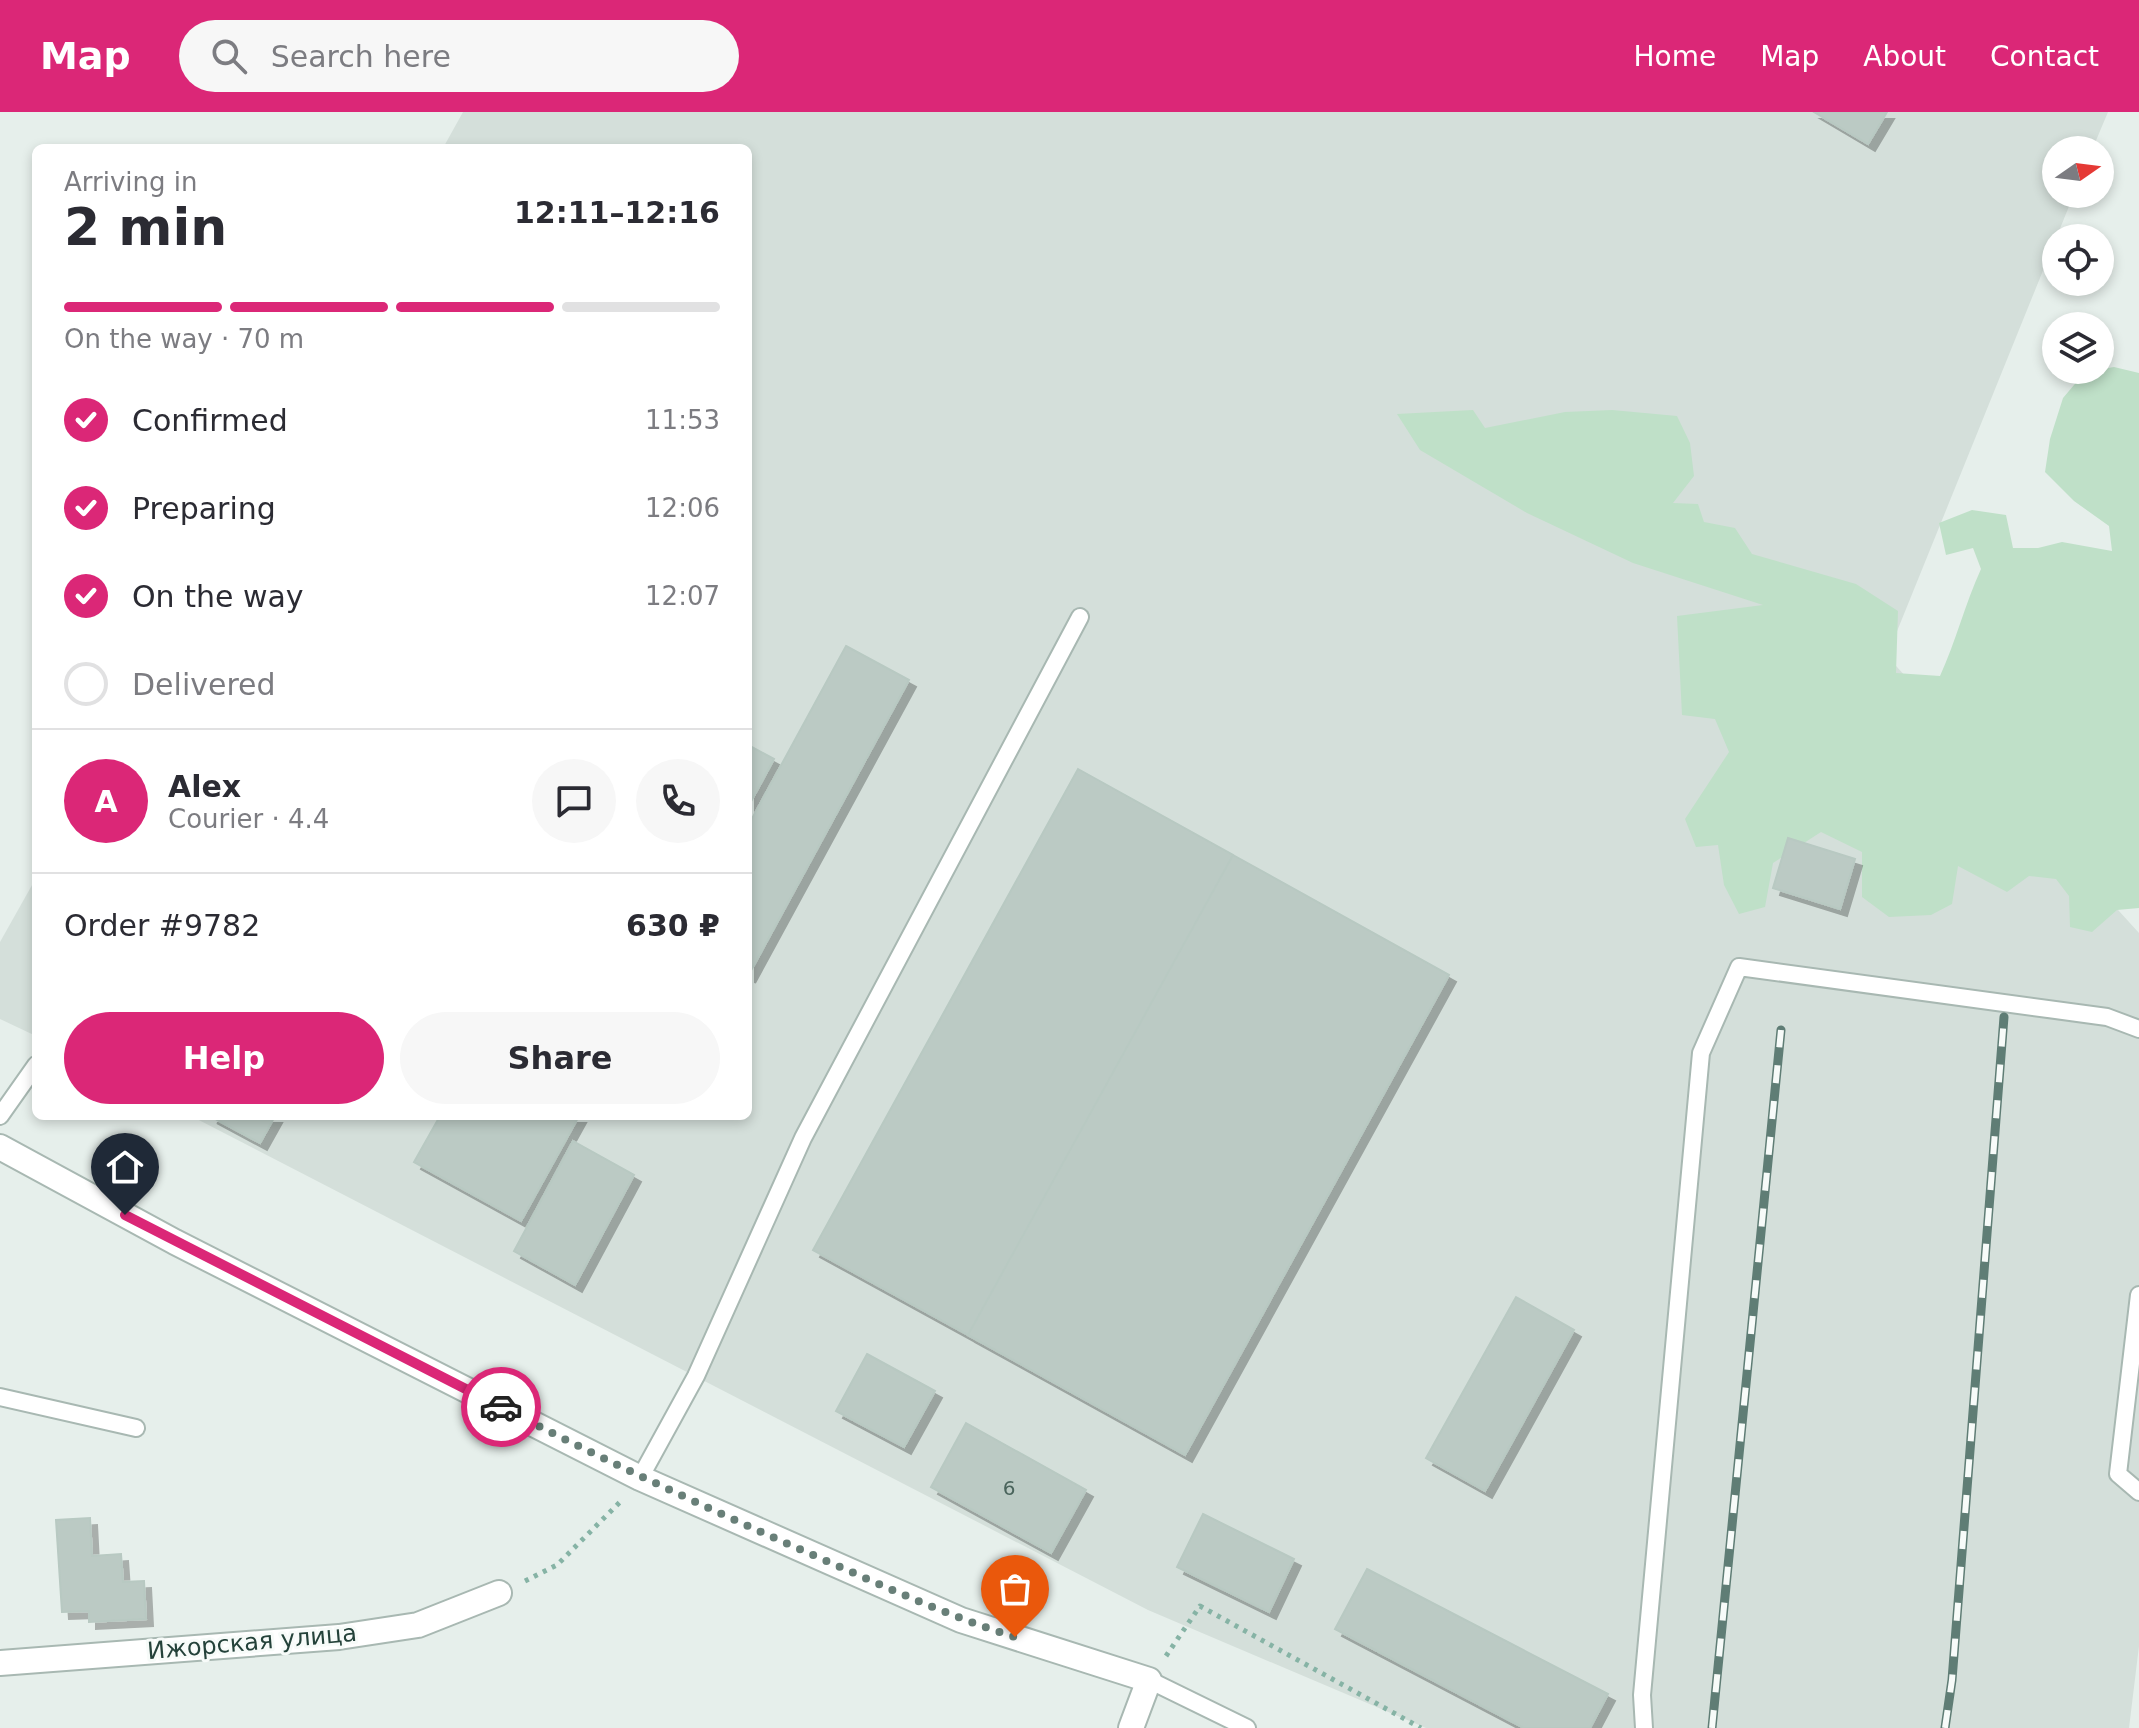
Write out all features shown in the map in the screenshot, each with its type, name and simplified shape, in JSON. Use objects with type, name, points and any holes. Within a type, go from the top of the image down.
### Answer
[{"type":"street","points":[[0,1147],[175,1242],[640,1478],[961,1620],[1149,1680],[1131,1728]]},
{"type":"street","name":"Ижорская улица","points":[[0,1663],[339,1637],[418,1625],[499,1593]]},
{"type":"lane","points":[[640,1478],[696,1376],[803,1138],[1080,617]]},
{"type":"lane","points":[[1644,1728],[1642,1695],[1701,1053],[1739,967],[2107,1017],[2139,1029]]},
{"type":"lane","points":[[0,1116],[32,1071]]},
{"type":"lane","points":[[2139,1295],[2118,1474],[2139,1492]]},
{"type":"lane","points":[[0,1397],[136,1428]]},
{"type":"lane","points":[[1149,1680],[1247,1728]]},
{"type":"path","points":[[499,1593],[557,1565],[640,1478]]},
{"type":"path","points":[[1149,1680],[1200,1606],[1421,1728]]},
{"type":"shaded area","points":[[463,112],[2108,112],[2098,136],[2042,136],[2042,208],[2068,208],[2062,224],[2042,224],[2042,273],[1887,656],[2139,933],[2139,1646],[2129,1728],[1426,1728],[1148,1610],[199,1120],[752,1120],[752,144],[445,144]]},
{"type":"shaded area","points":[[32,885],[32,1034],[0,1019],[0,942]]},
{"type":"green space","points":[[2114,367],[2139,373],[2139,908],[2117,910],[2092,932],[2070,927],[2069,896],[2056,879],[2029,876],[2007,892],[1958,866],[1952,904],[1931,915],[1889,917],[1862,897],[1862,852],[1821,832],[1773,863],[1765,907],[1739,914],[1724,885],[1718,845],[1696,847],[1685,819],[1729,752],[1715,719],[1682,715],[1677,616],[1763,605],[1633,563],[1527,513],[1420,450],[1397,414],[1473,410],[1485,428],[1565,412],[1612,410],[1677,416],[1690,443],[1694,476],[1673,503],[1698,504],[1704,522],[1735,528],[1752,554],[1856,584],[1898,611],[1896,673],[1940,676],[1981,569],[1973,548],[1946,555],[1939,523],[1972,510],[2006,515],[2013,548],[2038,548],[2062,542],[2112,551],[2109,526],[2074,501],[2045,472],[2050,439],[2063,398],[2075,384],[2114,384]]},
{"type":"building","points":[[1814,112],[1887,112],[1868,144]]},
{"type":"building","points":[[846,646],[909,680],[752,969],[752,819]]},
{"type":"building","points":[[752,747],[774,759],[752,800]]},
{"type":"building","points":[[1078,769],[1233,855],[968,1335],[813,1250]]},
{"type":"building","points":[[1788,838],[1855,859],[1840,909],[1773,888]]},
{"type":"building","points":[[1233,855],[1449,975],[1185,1455],[968,1335]]},
{"type":"building","points":[[217,1120],[273,1120],[260,1143]]},
{"type":"building","points":[[438,1120],[577,1120],[521,1221],[414,1162]]},
{"type":"building","points":[[573,1141],[634,1175],[575,1285],[514,1251]]},
{"type":"building","points":[[1516,1297],[1574,1330],[1485,1491],[1426,1458]]},
{"type":"building","points":[[867,1354],[935,1391],[904,1447],[836,1411]]},
{"type":"building","points":[[966,1423],[1086,1490],[1051,1553],[931,1487]]},
{"type":"building","points":[[1203,1514],[1294,1559],[1269,1612],[1177,1567]]},
{"type":"building","points":[[90,1518],[92,1556],[121,1554],[123,1582],[144,1581],[146,1619],[89,1622],[89,1611],[62,1612],[56,1520]]},
{"type":"building","points":[[1367,1569],[1608,1694],[1590,1728],[1524,1728],[1335,1629]]},
{"type":"railway","points":[[1945,1728],[1952,1680],[2004,1017]]},
{"type":"railway","points":[[1712,1728],[1781,1030]]},
{"type":"way so far","points":[[501,1407],[640,1478],[752,1529],[961,1620],[1015,1637]]},
{"type":"route","points":[[125,1215],[501,1407]]}]
